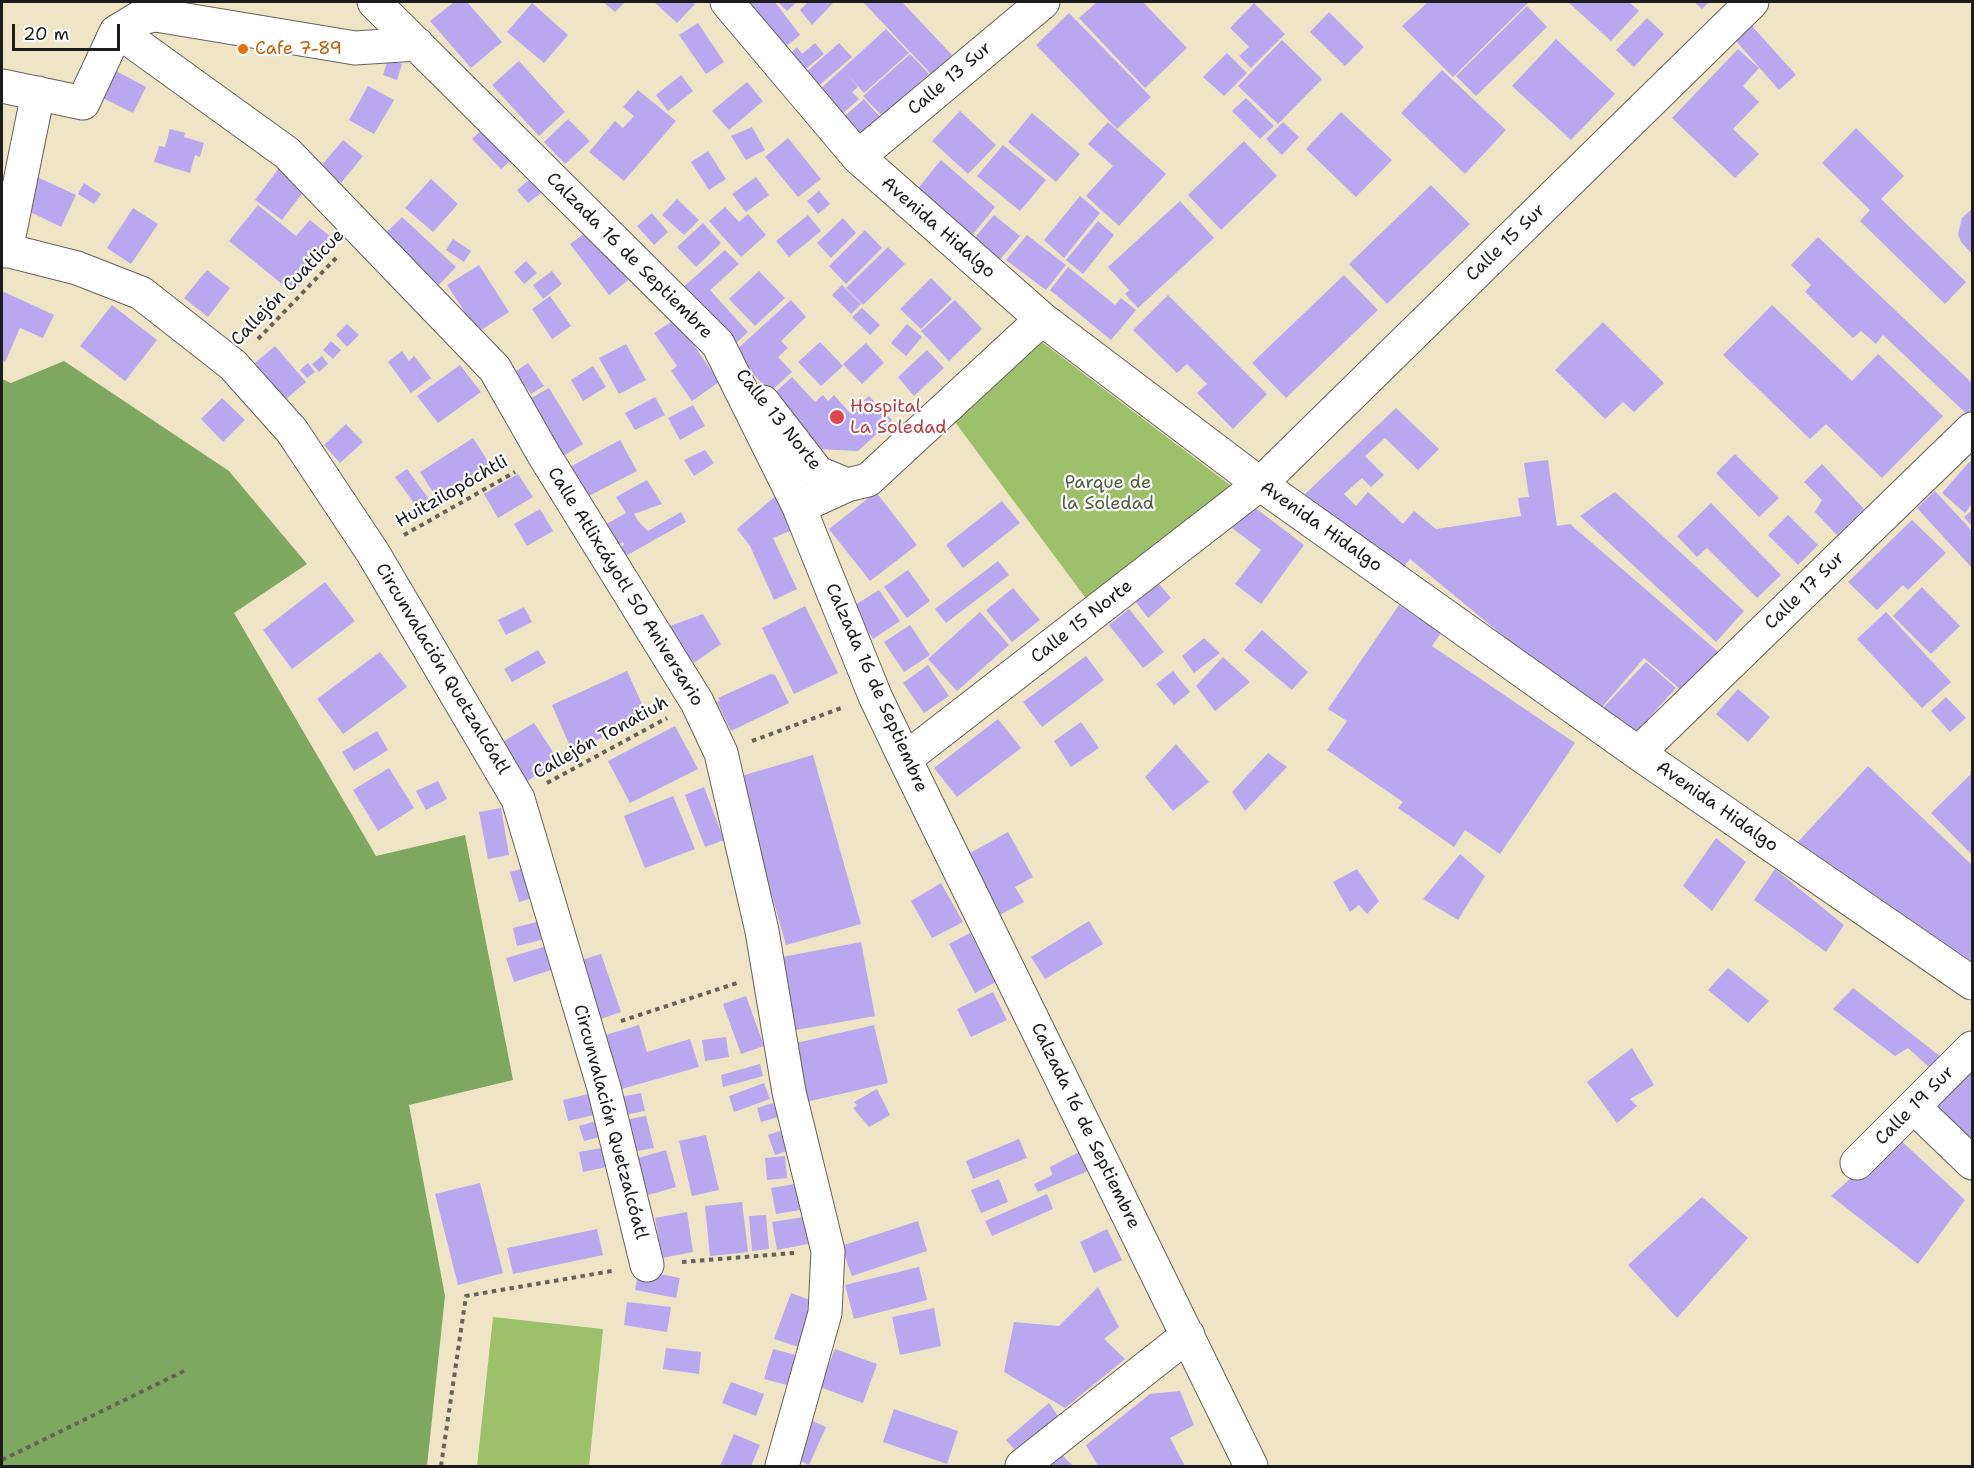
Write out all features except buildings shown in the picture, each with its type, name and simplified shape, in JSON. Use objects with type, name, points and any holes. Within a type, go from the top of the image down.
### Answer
[{"type":"street","name":"Calzada 16 de Septiembre","points":[[374,2],[718,344],[799,507],[875,696],[904,759],[1251,1467]]},
{"type":"street","name":"Avenida Hidalgo","points":[[728,2],[858,157],[1042,319],[1260,484],[1638,753],[1972,983]]},
{"type":"street","name":"Calle 13 Sur","points":[[858,157],[1043,2]]},
{"type":"street","name":"Calle 15 Sur","points":[[1260,484],[1752,2]]},
{"type":"street","points":[[2,86],[83,103],[116,32],[139,18],[189,11],[356,48],[417,44]]},
{"type":"street","name":"Calle Atlixcáyotl 50 Aniversario","points":[[116,32],[287,153],[495,369],[544,455],[697,702],[721,753],[745,851],[789,1092],[828,1251],[825,1313],[782,1467]]},
{"type":"street","points":[[4,250],[38,93]]},
{"type":"street","name":"Circunvalación Quetzalcóatl","points":[[4,250],[77,268],[141,293],[233,365],[292,431],[373,553],[519,799],[604,1088],[647,1264]]},
{"type":"street","name":"Calle 13 Norte","points":[[799,507],[847,485],[868,480],[1042,319]]},
{"type":"street","name":"Calle 13 Norte","points":[[718,344],[818,473],[847,485]]},
{"type":"street","name":"Calle 17 Sur","points":[[1638,753],[1972,429]]},
{"type":"street","name":"Calle 15 Norte","points":[[904,759],[1260,484]]},
{"type":"street","name":"Calle 19 Sur","points":[[1857,1163],[1915,1108],[1972,1048]]},
{"type":"street","points":[[1915,1108],[1972,1163]]},
{"type":"street","points":[[1022,1467],[1188,1335]]},
{"type":"path","name":"Callejón Cuatlicue","points":[[233,365],[363,230]]},
{"type":"path","name":"Huitzilopóchtli","points":[[373,553],[544,455]]},
{"type":"path","points":[[721,753],[875,696]]},
{"type":"path","name":"Callejón Tonatiuh","points":[[519,799],[697,702]]},
{"type":"path","points":[[588,1032],[769,973]]},
{"type":"path","points":[[441,1467],[466,1296]]},
{"type":"path","points":[[2,1460],[186,1370]]},
{"type":"green space","name":"Parque de la Soledad","points":[[1042,342],[1239,492],[1093,608],[952,418]]},
{"type":"green space","points":[[64,361],[229,471],[307,564],[234,613],[376,856],[465,835],[513,1080],[409,1105],[445,1296],[427,1466],[2,1466],[2,379],[11,383]]},
{"type":"green space","points":[[493,1317],[603,1329],[589,1466],[477,1466]]},
{"type":"place","name":"Cafe 7-89","points":[[243,49]]},
{"type":"place","name":"Hospital La Soledad","points":[[837,417]]}]
